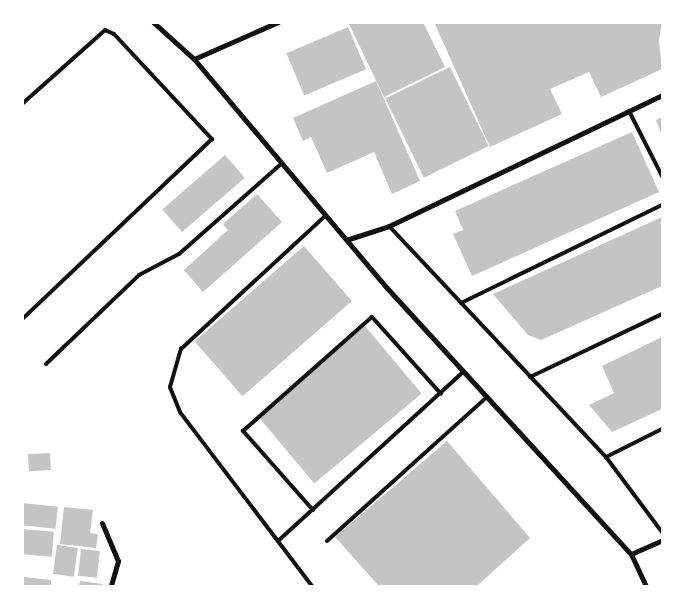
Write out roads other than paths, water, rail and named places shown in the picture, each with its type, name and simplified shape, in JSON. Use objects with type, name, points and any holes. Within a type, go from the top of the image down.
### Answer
[{"type":"street","points":[[153,22],[194,59],[281,164],[328,214],[463,372],[631,554],[646,586]]},
{"type":"street","points":[[194,59],[278,22]]},
{"type":"street","points":[[349,239],[389,226],[662,95]]},
{"type":"street","points":[[102,523],[118,561],[111,586]]},
{"type":"street","points":[[631,554],[662,540]]},
{"type":"lane","points":[[22,104],[105,30],[114,34],[212,139],[22,319]]},
{"type":"lane","points":[[629,111],[662,176]]},
{"type":"lane","points":[[46,364],[139,275],[179,254],[281,164]]},
{"type":"lane","points":[[461,303],[662,205]]},
{"type":"lane","points":[[312,586],[180,412],[170,387],[181,349],[328,214]]},
{"type":"lane","points":[[389,226],[606,457],[662,532]]},
{"type":"lane","points":[[530,377],[662,314]]},
{"type":"lane","points":[[313,510],[243,431],[372,317],[441,394]]},
{"type":"lane","points":[[278,541],[463,372]]},
{"type":"lane","points":[[327,541],[486,397]]},
{"type":"lane","points":[[606,457],[662,429]]}]
